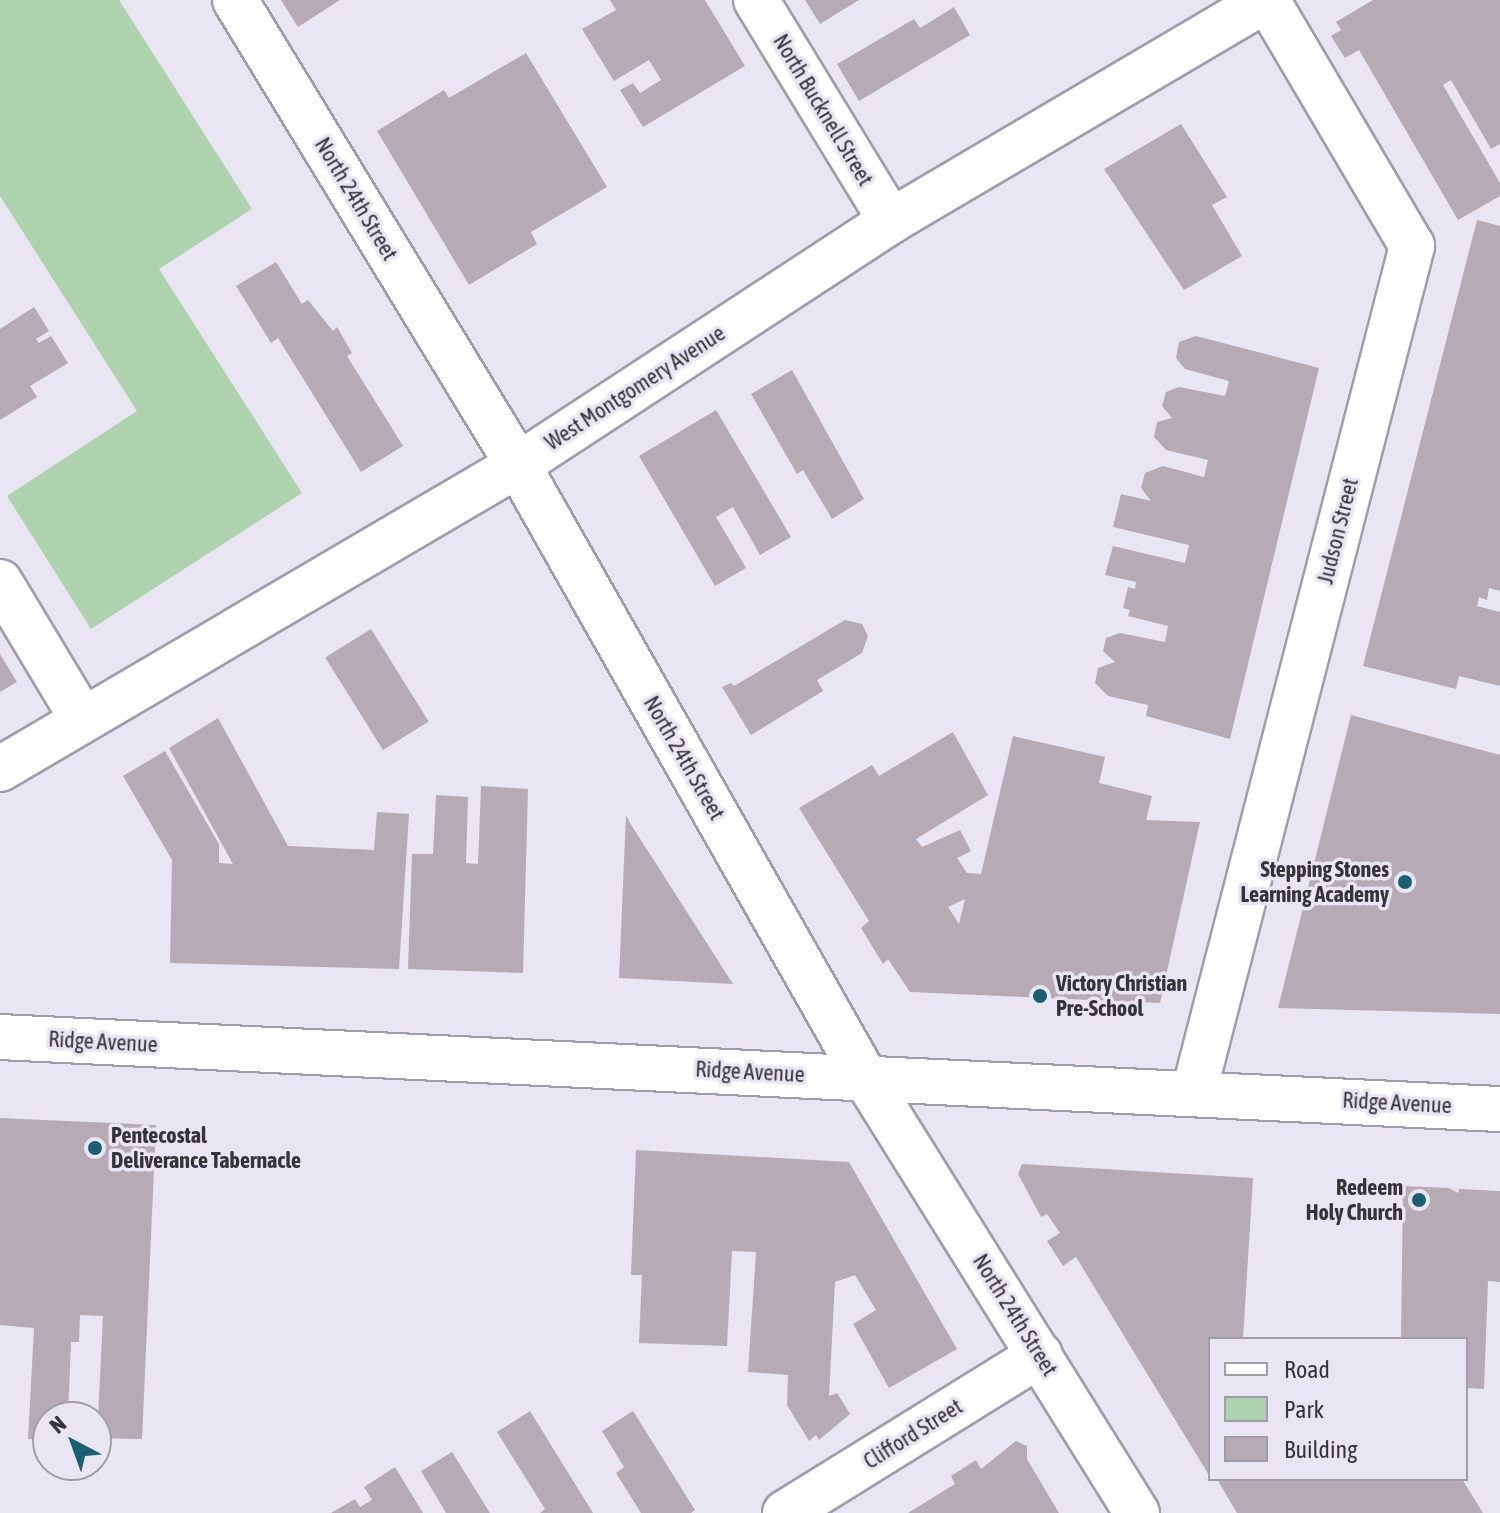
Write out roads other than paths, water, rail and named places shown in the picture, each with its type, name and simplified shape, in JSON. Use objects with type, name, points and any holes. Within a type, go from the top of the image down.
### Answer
[{"type":"street","name":"North 24th Street","points":[[235,0],[518,465],[865,1077],[1137,1513]]},
{"type":"street","name":"North Bucknell Street","points":[[756,0],[891,221]]},
{"type":"street","name":"West Montgomery Avenue","points":[[0,769],[81,717],[518,465],[891,221],[1253,3]]},
{"type":"street","name":"Judson Street","points":[[1194,1092],[1412,246],[1253,3]]},
{"type":"street","points":[[0,582],[81,717]]},
{"type":"street","name":"Ridge Avenue","points":[[0,1037],[1500,1109]]},
{"type":"street","name":"Clifford Street","points":[[785,1513],[1040,1355]]},
{"type":"place","name":"Stepping Stones Learning Academy","points":[[1405,882]]},
{"type":"place","name":"Victory Christian Pre-School","points":[[1040,996]]},
{"type":"place","name":"Pentecostal Deliverance Tabernacle","points":[[95,1148]]},
{"type":"place","name":"Redeem Holy Church","points":[[1419,1200]]}]
